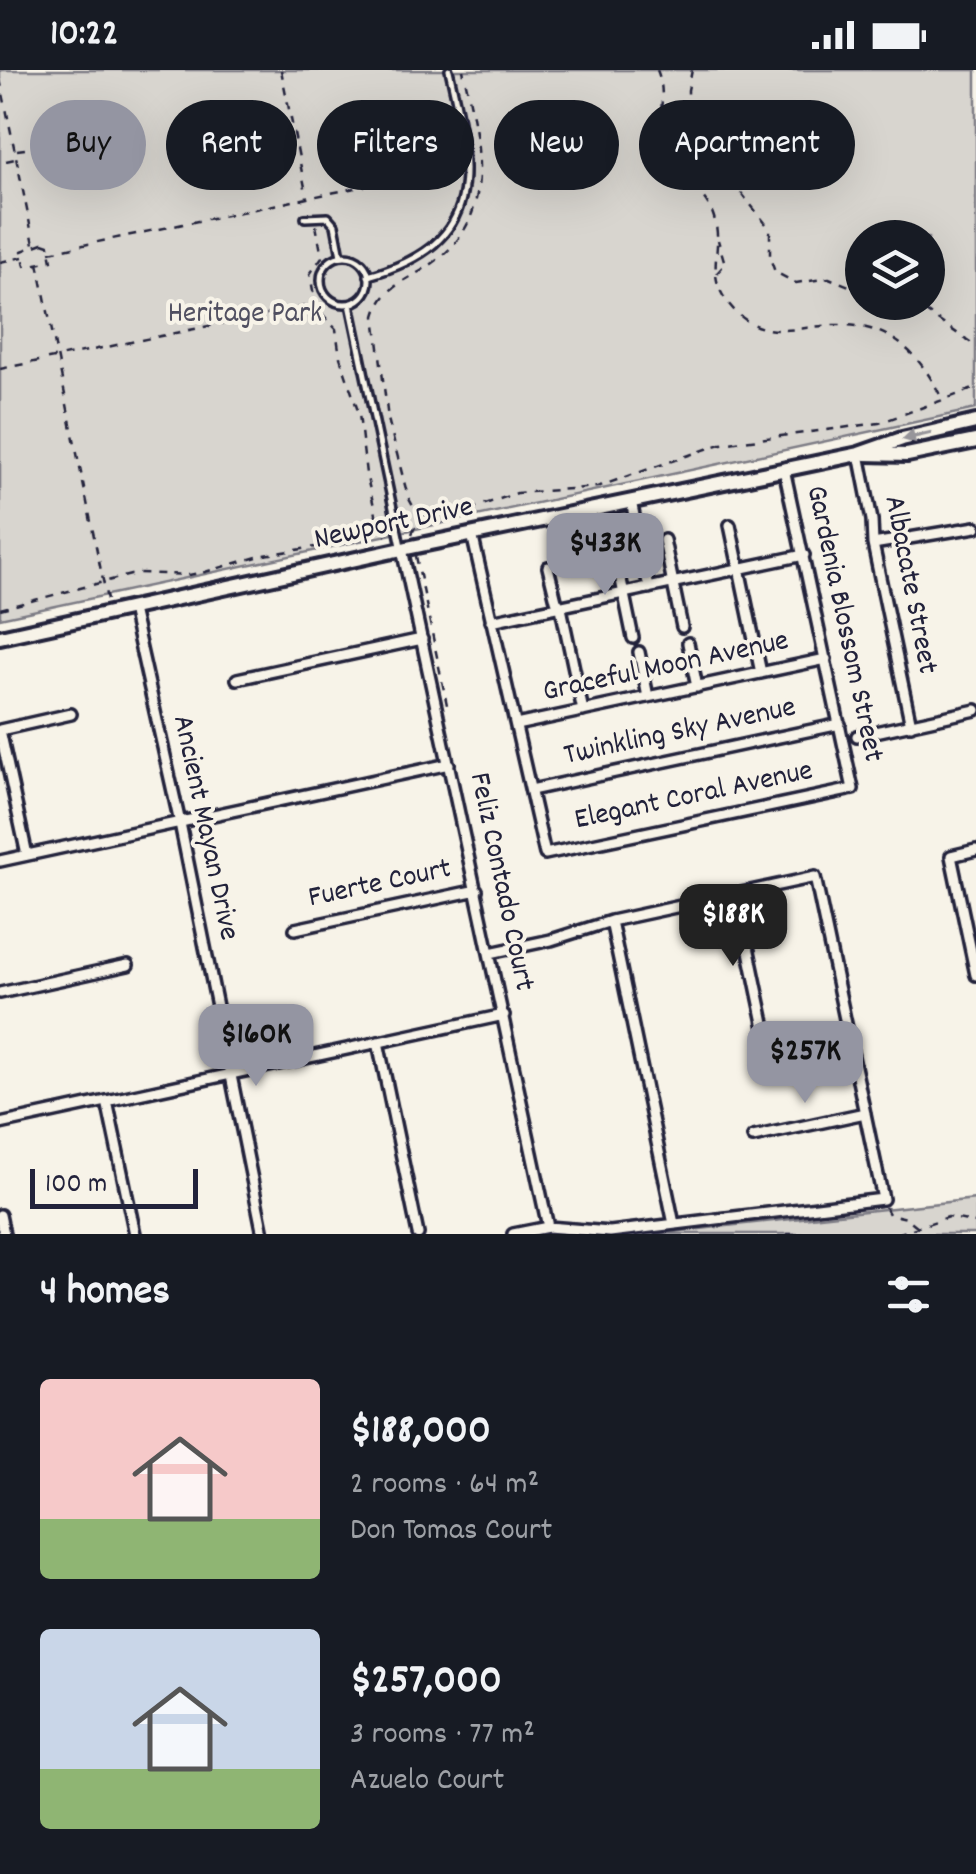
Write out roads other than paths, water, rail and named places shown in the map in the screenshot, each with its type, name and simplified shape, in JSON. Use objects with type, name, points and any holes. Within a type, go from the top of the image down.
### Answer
[{"type":"street","name":"Newport Drive","points":[[0,637],[408,547],[859,454],[902,439],[976,422]]},
{"type":"street","name":"Newport Drive","points":[[859,454],[906,455],[976,441]]},
{"type":"street","name":"Albacate Street","points":[[859,454],[873,544],[912,725]]},
{"type":"street","name":"Gardenia Blossom Street","points":[[784,469],[853,789]]},
{"type":"street","points":[[631,501],[649,588]]},
{"type":"street","points":[[730,526],[761,673]]},
{"type":"street","points":[[873,544],[976,527]]},
{"type":"street","points":[[472,534],[531,790]]},
{"type":"street","points":[[664,540],[682,627]]},
{"type":"street","name":"Feliz Contado Court","points":[[408,547],[422,639],[548,1227]]},
{"type":"street","points":[[615,551],[633,638]]},
{"type":"street","points":[[491,622],[804,556]]},
{"type":"street","points":[[548,566],[583,711]]},
{"type":"street","name":"Ancient Mayan Drive","points":[[132,609],[180,822],[263,1234]]},
{"type":"street","points":[[236,679],[422,639]]},
{"type":"street","points":[[688,643],[697,687]]},
{"type":"street","points":[[639,652],[648,697]]},
{"type":"street","name":"Graceful Moon Avenue","points":[[516,725],[826,659]]},
{"type":"street","points":[[857,736],[976,710]]},
{"type":"street","points":[[28,855],[0,730],[70,714]]},
{"type":"street","name":"Twinkling Sky Avenue","points":[[531,790],[840,724]]},
{"type":"street","points":[[0,861],[449,764]]},
{"type":"street","name":"Elegant Coral Avenue","points":[[531,790],[545,854],[853,789]]},
{"type":"street","points":[[976,850],[951,856],[976,975]]},
{"type":"street","points":[[490,953],[551,940],[611,921],[815,877],[883,1200],[610,1232],[548,1227],[513,1234]]},
{"type":"street","name":"Fuerte Court","points":[[294,929],[477,890]]},
{"type":"street","points":[[738,894],[768,1037]]},
{"type":"street","points":[[611,921],[674,1224]]},
{"type":"street","points":[[0,993],[128,965]]},
{"type":"street","points":[[0,1124],[504,1015]]},
{"type":"street","points":[[378,1042],[418,1234]]},
{"type":"street","points":[[107,1101],[135,1234]]},
{"type":"street","points":[[753,1137],[865,1113]]},
{"type":"street","points":[[0,1215],[4,1234]]},
{"type":"lane","points":[[368,276],[418,258],[450,226],[460,208],[467,164],[449,70]]},
{"type":"lane","points":[[305,218],[328,218],[334,224],[340,256]]},
{"type":"lane","points":[[340,256],[356,259],[368,276],[365,294],[350,304],[336,303],[324,292],[323,270],[340,256]]},
{"type":"lane","points":[[350,304],[408,547]]},
{"type":"park label","name":"Heritage Park","points":[[245,315]]}]
